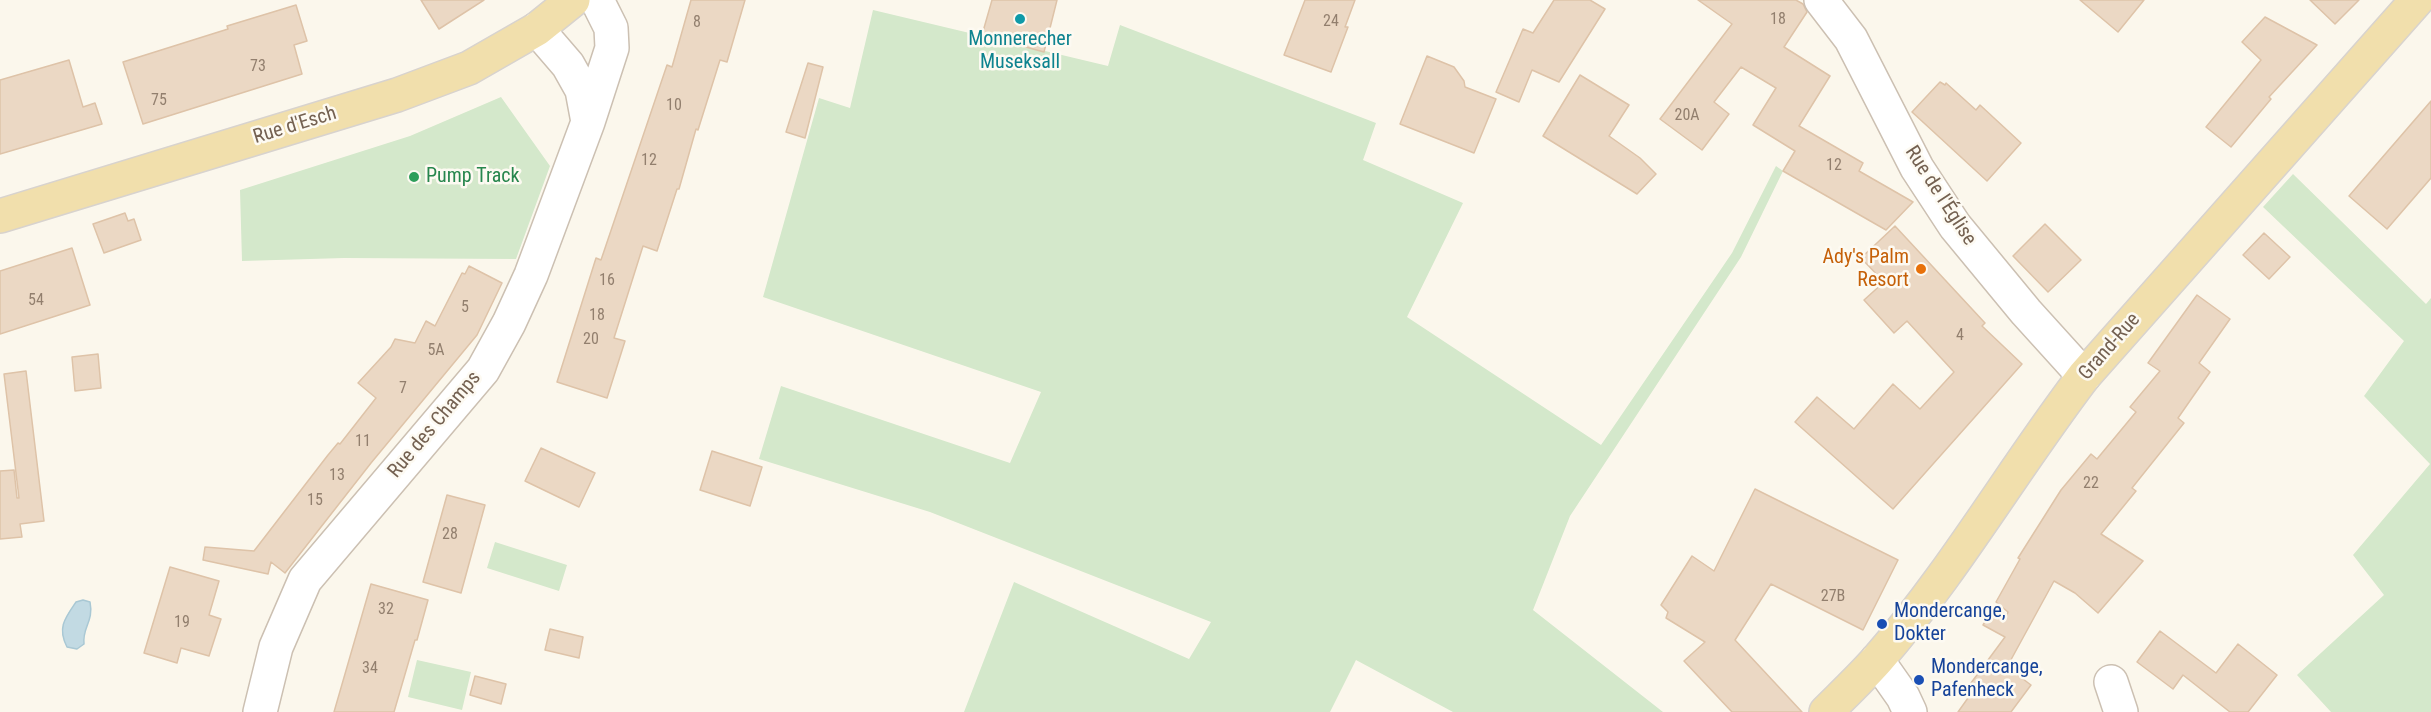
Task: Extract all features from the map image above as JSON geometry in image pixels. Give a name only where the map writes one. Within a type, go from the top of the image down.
[{"type":"main road","name":"Rue d'Esch","points":[[0,216],[397,95],[469,68],[537,29],[573,0]]},
{"type":"main road","name":"Grand-Rue","points":[[1826,712],[1877,660],[1927,597],[2084,376],[2417,0]]},
{"type":"street","name":"Rue des Champs","points":[[260,712],[276,647],[305,580],[483,370],[509,323],[531,275],[588,122],[612,48],[611,28],[597,0]]},
{"type":"street","name":"Rue de l'Église","points":[[1821,0],[1851,39],[1917,168],[1955,226],[2026,312],[2084,376]]},
{"type":"street","points":[[537,29],[568,65],[582,90],[588,122]]},
{"type":"street","points":[[1877,660],[1903,697],[1910,712]]},
{"type":"green space","points":[[873,10],[1108,66],[1120,25],[1376,123],[1363,160],[1463,203],[1407,317],[1601,445],[1732,253],[1776,166],[1783,171],[1741,257],[1570,516],[1533,610],[1663,712],[1453,712],[1356,660],[1330,712],[964,712],[1014,582],[1189,659],[1211,622],[930,512],[759,459],[781,386],[1010,463],[1041,392],[763,297],[819,98],[850,108]]},
{"type":"green space","name":"Pump Track","points":[[501,97],[550,166],[516,259],[344,258],[242,261],[240,190],[410,136]]},
{"type":"green space","points":[[2293,174],[2426,304],[2431,298],[2431,712],[2331,712],[2297,675],[2384,595],[2353,555],[2430,464],[2364,396],[2404,341],[2263,207]]},
{"type":"green space","points":[[495,542],[567,565],[559,591],[487,568]]},
{"type":"green space","points":[[417,660],[471,672],[462,710],[408,697]]},
{"type":"water","points":[[83,600],[90,602],[91,609],[84,644],[77,649],[67,647],[63,634],[64,623],[76,602]]},
{"type":"building","points":[[421,0],[484,0],[439,29]]},
{"type":"building","points":[[691,0],[745,0],[727,62],[720,60],[657,251],[643,246],[614,338],[625,341],[607,398],[557,382],[596,258],[601,260],[667,65],[672,67]]},
{"type":"building","name":"Monnerecher Museksall","points":[[992,0],[1057,0],[1044,52],[982,35]]},
{"type":"building","points":[[1305,0],[1355,0],[1345,27],[1348,27],[1331,72],[1284,55]]},
{"type":"building","points":[[1554,0],[1590,0],[1605,9],[1559,82],[1532,70],[1519,102],[1496,92],[1523,29],[1533,33]]},
{"type":"building","points":[[1698,0],[1796,0],[1803,4],[1807,12],[1784,47],[1830,76],[1799,126],[1863,163],[1859,171],[1913,202],[1886,230],[1783,171],[1795,151],[1753,125],[1776,88],[1741,67],[1714,102],[1729,114],[1702,150],[1660,119],[1732,24]]},
{"type":"building","points":[[2080,0],[2144,0],[2118,32]]},
{"type":"building","points":[[2310,0],[2359,0],[2335,24]]},
{"type":"building","points":[[296,5],[307,41],[294,45],[302,74],[143,124],[123,62]]},
{"type":"building","points":[[2265,17],[2317,45],[2269,97],[2271,99],[2231,147],[2206,127],[2261,60],[2242,42]]},
{"type":"building","points":[[1427,56],[1454,67],[1464,81],[1465,87],[1496,99],[1474,153],[1400,124]]},
{"type":"building","points":[[69,60],[83,107],[95,103],[102,124],[0,154],[0,80]]},
{"type":"building","points":[[808,63],[823,67],[805,138],[786,132]]},
{"type":"building","points":[[1580,75],[1629,105],[1609,136],[1640,158],[1656,174],[1637,194],[1543,136]]},
{"type":"building","points":[[1940,82],[1945,85],[1946,83],[1976,110],[1980,105],[2021,143],[1987,181],[1912,112]]},
{"type":"building","points":[[2431,101],[2431,178],[2387,229],[2349,196]]},
{"type":"building","points":[[125,213],[128,221],[134,219],[141,240],[104,253],[93,224]]},
{"type":"building","points":[[2045,224],[2081,260],[2048,292],[2013,256]]},
{"type":"building","points":[[1895,226],[1985,323],[1982,326],[2022,364],[1893,509],[1795,422],[1817,397],[1854,429],[1893,384],[1920,409],[1954,372],[1907,321],[1894,333],[1864,300],[1884,282],[1861,258]]},
{"type":"building","points":[[2264,233],[2290,257],[2269,279],[2243,255]]},
{"type":"building","points":[[72,248],[90,305],[0,334],[0,271]]},
{"type":"building","points":[[469,266],[502,283],[477,335],[371,463],[285,573],[271,562],[268,574],[203,560],[205,547],[254,551],[328,455],[338,443],[340,444],[376,398],[358,383],[391,347],[395,339],[415,343],[426,321],[435,326],[462,273],[465,274]]},
{"type":"building","points":[[2197,295],[2230,319],[2199,363],[2210,372],[2178,418],[2184,423],[2132,488],[2136,491],[2101,534],[2143,561],[2098,613],[2075,593],[2054,581],[2007,667],[2031,685],[2011,712],[1958,712],[1973,691],[1968,687],[2005,637],[1983,625],[1993,608],[2007,615],[2008,612],[1996,602],[2020,559],[2018,558],[2061,490],[2091,454],[2097,459],[2136,412],[2130,407],[2160,371],[2148,363]]},
{"type":"building","points":[[98,354],[101,388],[75,391],[72,357]]},
{"type":"building","points":[[26,371],[44,521],[20,524],[22,537],[0,539],[0,471],[14,470],[17,498],[19,498],[4,374]]},
{"type":"building","points":[[541,448],[595,473],[579,507],[525,481]]},
{"type":"building","points":[[712,451],[762,467],[750,506],[700,490]]},
{"type":"building","points":[[1755,489],[1898,560],[1863,630],[1771,584],[1735,640],[1802,712],[1732,712],[1684,661],[1705,642],[1666,618],[1668,612],[1661,605],[1692,556],[1714,571]]},
{"type":"building","points":[[447,495],[485,505],[461,593],[423,582]]},
{"type":"building","points":[[170,567],[219,581],[209,615],[221,619],[209,656],[181,648],[177,663],[144,653]]},
{"type":"building","points":[[371,584],[428,600],[417,640],[415,640],[394,712],[334,712]]},
{"type":"building","points":[[550,629],[583,637],[579,658],[545,650]]},
{"type":"building","points":[[2160,631],[2216,673],[2238,644],[2277,675],[2248,712],[2230,712],[2183,675],[2173,689],[2137,662]]},
{"type":"building","points":[[475,676],[506,684],[501,704],[470,695]]},
{"type":"place","name":"Monnerecher Museksall","points":[[1020,19]]},
{"type":"place","name":"Pump Track","points":[[414,177]]},
{"type":"place","name":"Ady's Palm Resort","points":[[1921,269]]},
{"type":"place","name":"Mondercange, Dokter","points":[[1882,624]]},
{"type":"place","name":"Mondercange, Pafenheck","points":[[1919,680]]}]
